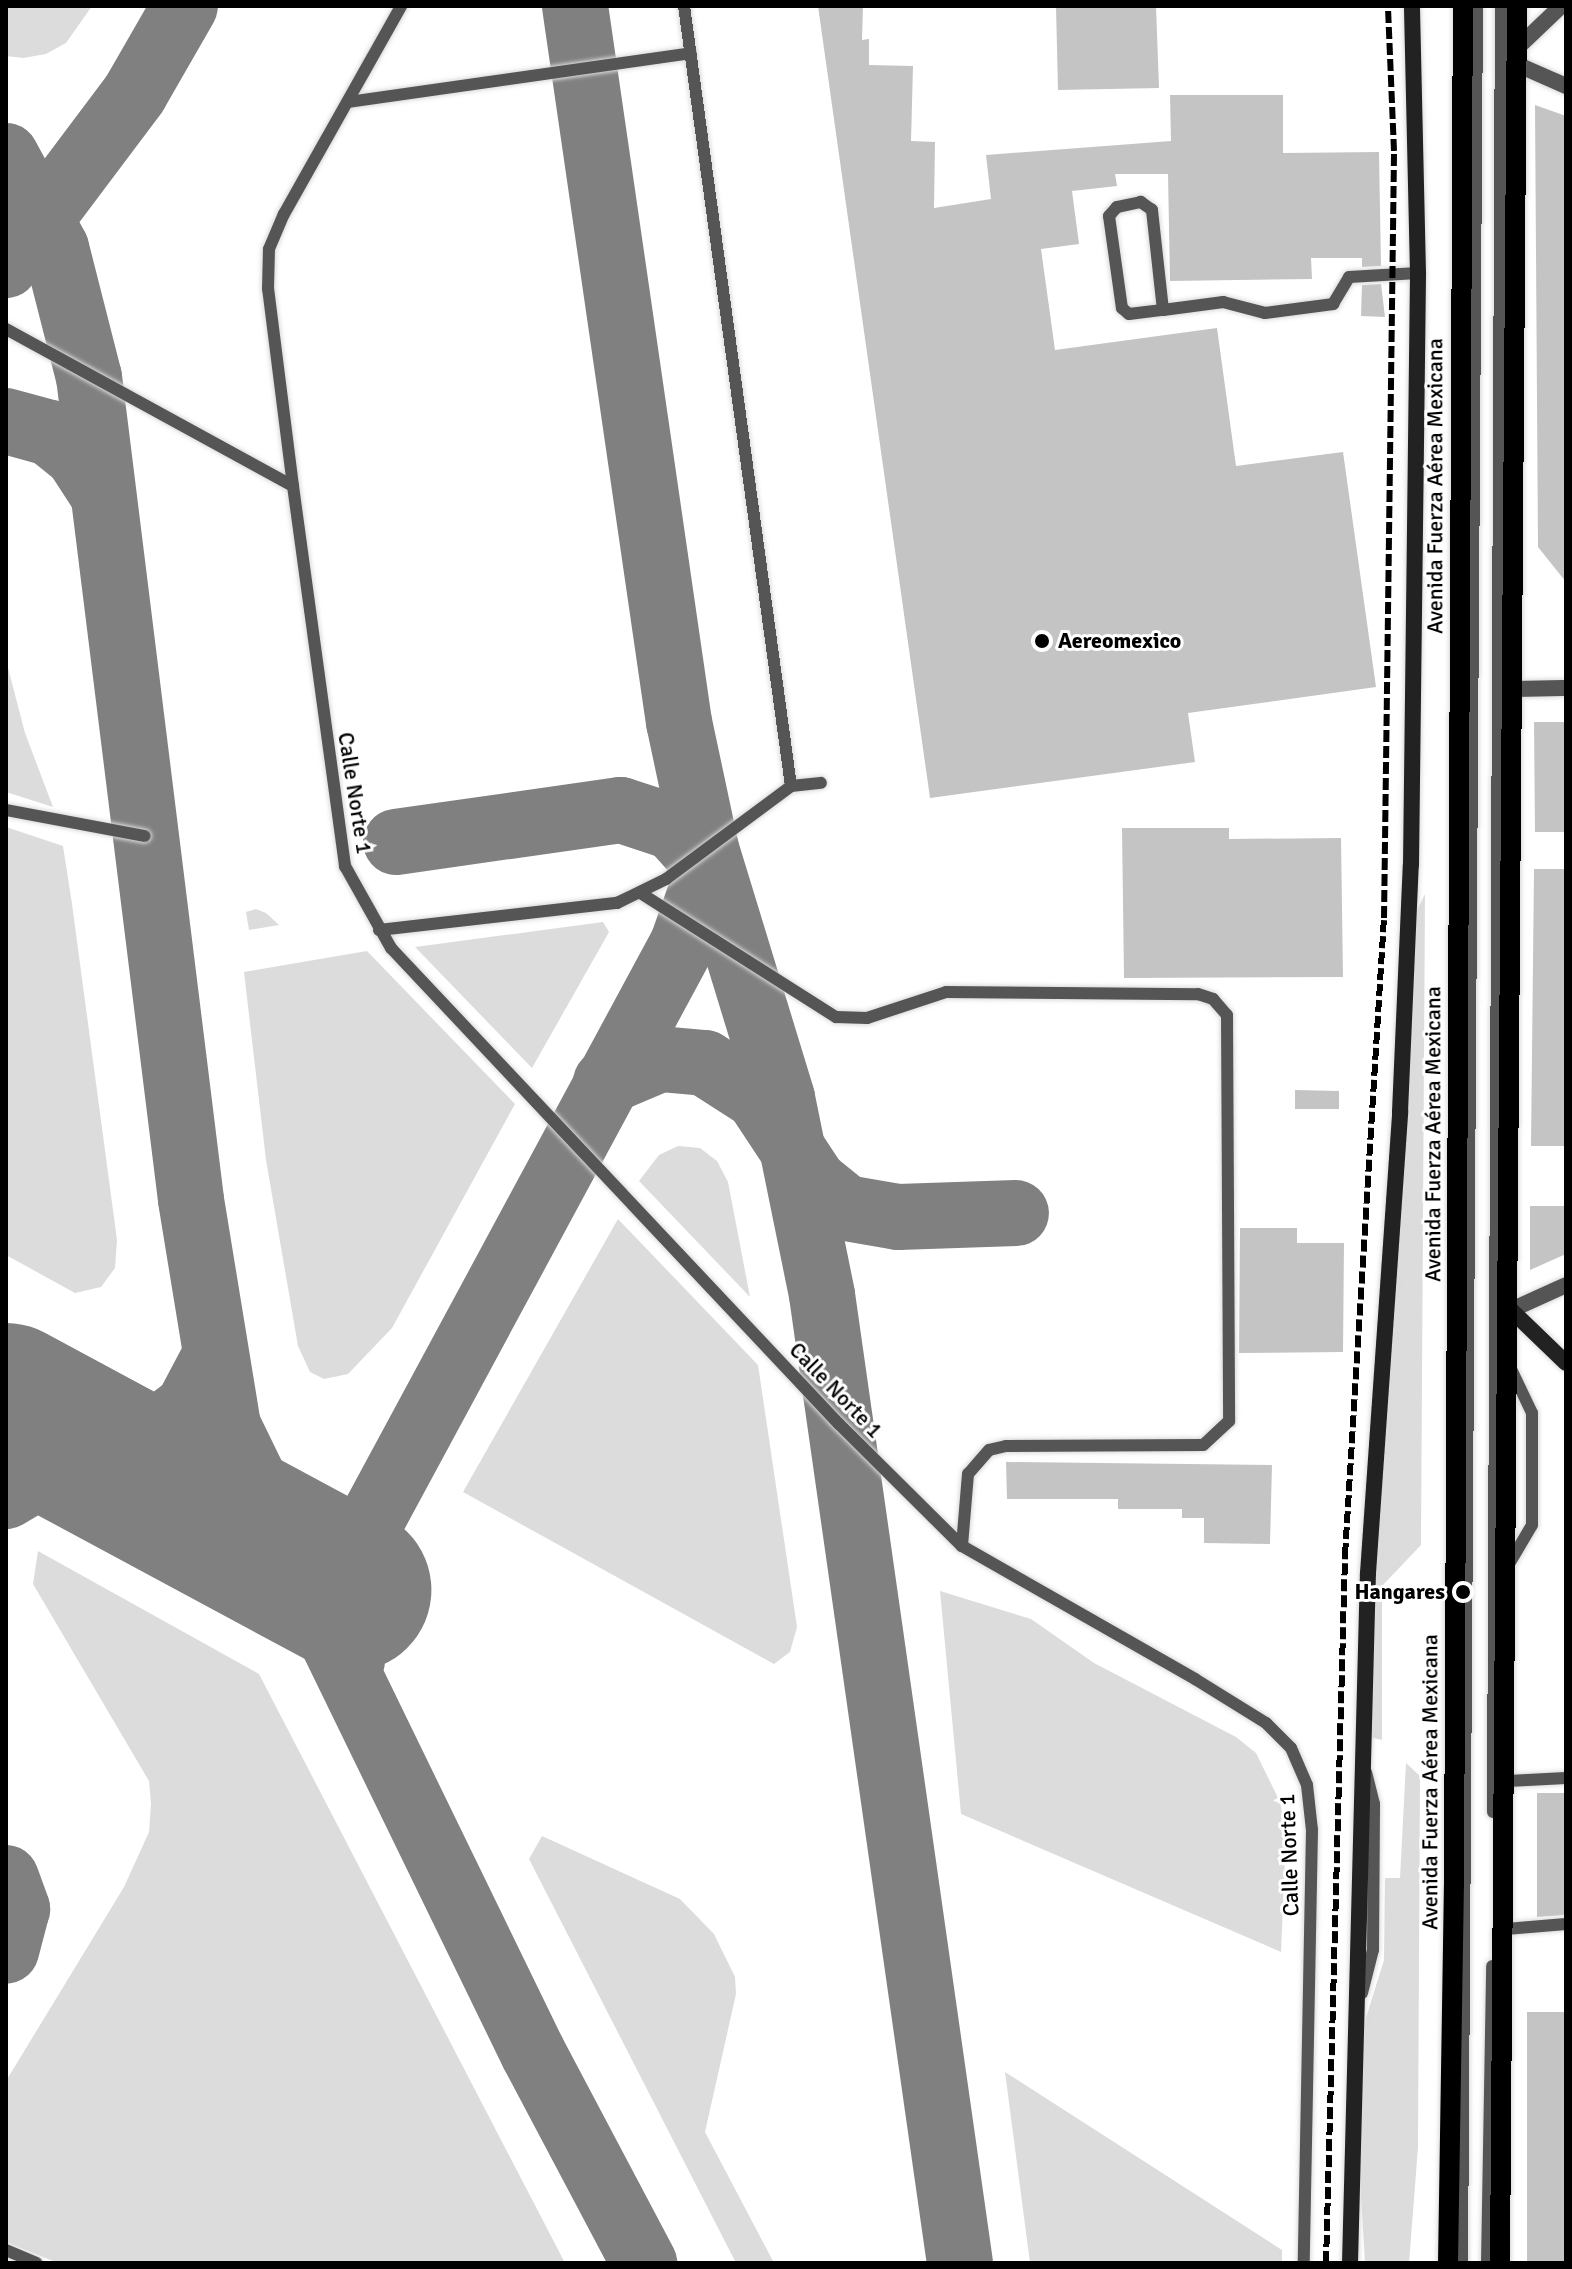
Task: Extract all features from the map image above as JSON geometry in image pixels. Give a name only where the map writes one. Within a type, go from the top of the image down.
[{"type":"main road","points":[[1456,6],[1463,29]]},
{"type":"main road","name":"Avenida Fuerza Aérea Mexicana","points":[[1448,2263],[1454,1885],[1463,6]]},
{"type":"main road","points":[[1500,2263],[1508,1781],[1517,6]]},
{"type":"street","points":[[1350,2263],[1361,1752],[1409,960],[1418,273],[1412,6]]},
{"type":"street","points":[[1561,6],[1516,56],[1566,86]]},
{"type":"street","points":[[1512,689],[1566,688]]},
{"type":"street","points":[[1566,1285],[1511,1310],[1566,1363]]},
{"type":"lane","name":"Calle Norte 1","points":[[401,6],[269,249],[268,289],[345,866],[379,930],[839,1424],[962,1546],[1266,1723],[1291,1748],[1301,1768],[1312,1830],[1304,2263]]},
{"type":"lane","points":[[684,6],[791,786]]},
{"type":"lane","points":[[1462,2263],[1477,6]]},
{"type":"lane","points":[[1487,2263],[1501,6]]},
{"type":"lane","points":[[348,102],[691,53]]},
{"type":"lane","points":[[1163,310],[1152,210],[1141,202],[1117,207],[1109,216],[1122,308],[1129,314],[1163,310],[1223,302],[1265,313],[1333,304],[1349,277],[1418,273]]},
{"type":"lane","points":[[6,329],[293,486]]},
{"type":"lane","points":[[379,930],[617,903],[642,894],[791,786],[821,783]]},
{"type":"lane","points":[[6,810],[145,836]]},
{"type":"lane","points":[[642,894],[844,1018],[867,1018],[946,992],[1198,994],[1213,999],[1227,1015],[1229,1421],[1203,1445],[1006,1446],[989,1450],[968,1474],[962,1546]]},
{"type":"lane","points":[[1508,1781],[1566,1778]]},
{"type":"lane","points":[[1506,1929],[1566,1924]]},
{"type":"lane","points":[[6,2250],[36,2263]]},
{"type":"shaded area","points":[[6,6],[92,6],[66,43],[46,54],[23,58],[6,56]]},
{"type":"shaded area","points":[[6,660],[25,733],[53,807],[6,792]]},
{"type":"shaded area","points":[[6,827],[63,846],[72,904],[117,1240],[115,1268],[101,1287],[75,1293],[6,1255]]},
{"type":"shaded area","points":[[1425,894],[1421,1545],[1382,1586],[1382,1740],[1365,1736],[1414,916]]},
{"type":"shaded area","points":[[256,909],[266,913],[279,925],[249,930],[246,912]]},
{"type":"shaded area","points":[[603,922],[609,932],[532,1068],[415,947]]},
{"type":"shaded area","points":[[367,951],[515,1104],[392,1328],[348,1374],[324,1379],[310,1372],[298,1346],[266,1160],[244,972]]},
{"type":"shaded area","points":[[678,1146],[700,1148],[717,1161],[728,1182],[750,1297],[639,1181],[659,1155]]},
{"type":"shaded area","points":[[618,1219],[758,1365],[797,1627],[790,1652],[774,1664],[463,1492]]},
{"type":"shaded area","points":[[38,1551],[259,1674],[565,2263],[58,2263],[6,2242],[6,2081],[124,1887],[149,1832],[151,1804],[149,1781],[33,1584]]},
{"type":"shaded area","points":[[940,1591],[1031,1619],[1094,1663],[1236,1737],[1256,1753],[1280,1802],[1286,1834],[1281,1952],[961,1814]]},
{"type":"shaded area","points":[[1406,1763],[1420,1776],[1418,2147],[1409,2263],[1365,2263],[1357,2128],[1360,2037],[1384,1960],[1385,1878],[1400,1878]]},
{"type":"shaded area","points":[[542,1836],[680,1899],[714,1934],[735,1977],[736,1994],[705,2132],[774,2263],[736,2263],[529,1859]]},
{"type":"shaded area","points":[[1005,2072],[1282,2250],[1282,2263],[1030,2263]]},
{"type":"building","points":[[818,6],[863,6],[862,40],[869,39],[869,65],[913,66],[911,141],[935,142],[934,208],[991,199],[986,155],[1171,141],[1170,95],[1283,95],[1283,153],[1379,152],[1381,266],[1362,267],[1362,258],[1311,258],[1312,279],[1170,281],[1168,174],[1115,174],[1117,186],[1072,191],[1079,244],[1041,249],[1055,350],[1217,328],[1236,466],[1343,452],[1376,687],[1188,713],[1195,762],[930,798]]},
{"type":"building","points":[[1056,6],[1156,6],[1159,88],[1058,90]]},
{"type":"building","points":[[1535,105],[1566,116],[1566,582],[1538,547]]},
{"type":"building","points":[[1381,284],[1385,317],[1361,316],[1362,285]]},
{"type":"building","points":[[1534,722],[1566,722],[1566,832],[1535,832]]},
{"type":"building","points":[[1122,828],[1229,828],[1229,839],[1341,838],[1343,977],[1124,978]]},
{"type":"building","points":[[1534,869],[1566,869],[1566,1146],[1531,1146]]},
{"type":"building","points":[[1295,1090],[1339,1091],[1339,1109],[1295,1109]]},
{"type":"building","points":[[1530,1206],[1566,1206],[1566,1254],[1530,1270]]},
{"type":"building","points":[[1240,1228],[1297,1228],[1297,1243],[1344,1243],[1343,1352],[1239,1353]]},
{"type":"building","points":[[1006,1462],[1272,1465],[1270,1544],[1204,1543],[1204,1518],[1182,1518],[1182,1509],[1118,1509],[1118,1499],[1007,1499]]},
{"type":"building","points":[[1537,1793],[1566,1793],[1566,1915],[1537,1917]]},
{"type":"building","points":[[1527,2012],[1566,2012],[1566,2263],[1527,2263]]},
{"type":"taxiway","points":[[6,265],[135,93],[185,6]]},
{"type":"taxiway","points":[[575,6],[679,722],[706,849],[782,1098],[822,1295],[960,2263]]},
{"type":"taxiway","points":[[6,156],[56,248],[89,377],[191,1200],[228,1426],[533,2053],[644,2263]]},
{"type":"taxiway","points":[[6,421],[50,433],[78,456],[102,493]]},
{"type":"taxiway","points":[[396,842],[621,810],[673,827],[698,855]]},
{"type":"taxiway","points":[[352,1661],[349,1590],[367,1529],[683,943],[701,892],[702,851]]},
{"type":"taxiway","points":[[606,1082],[660,1059],[705,1063],[758,1097],[814,1182],[846,1208],[898,1217],[1016,1213]]},
{"type":"taxiway","points":[[41,1424],[97,1439],[134,1440],[151,1435],[188,1407],[215,1356]]},
{"type":"taxiway","points":[[6,1496],[50,1470],[86,1463],[106,1466],[220,1526],[297,1594]]},
{"type":"taxiway","points":[[6,1878],[17,1909],[6,1951]]},
{"type":"runway","points":[[6,1405],[349,1590]]},
{"type":"railway","points":[[1326,2263],[1345,1555],[1384,918],[1394,151],[1388,6]]},
{"type":"place","name":"Aereomexico","points":[[1042,641]]},
{"type":"place","name":"Hangares","points":[[1463,1592]]}]
